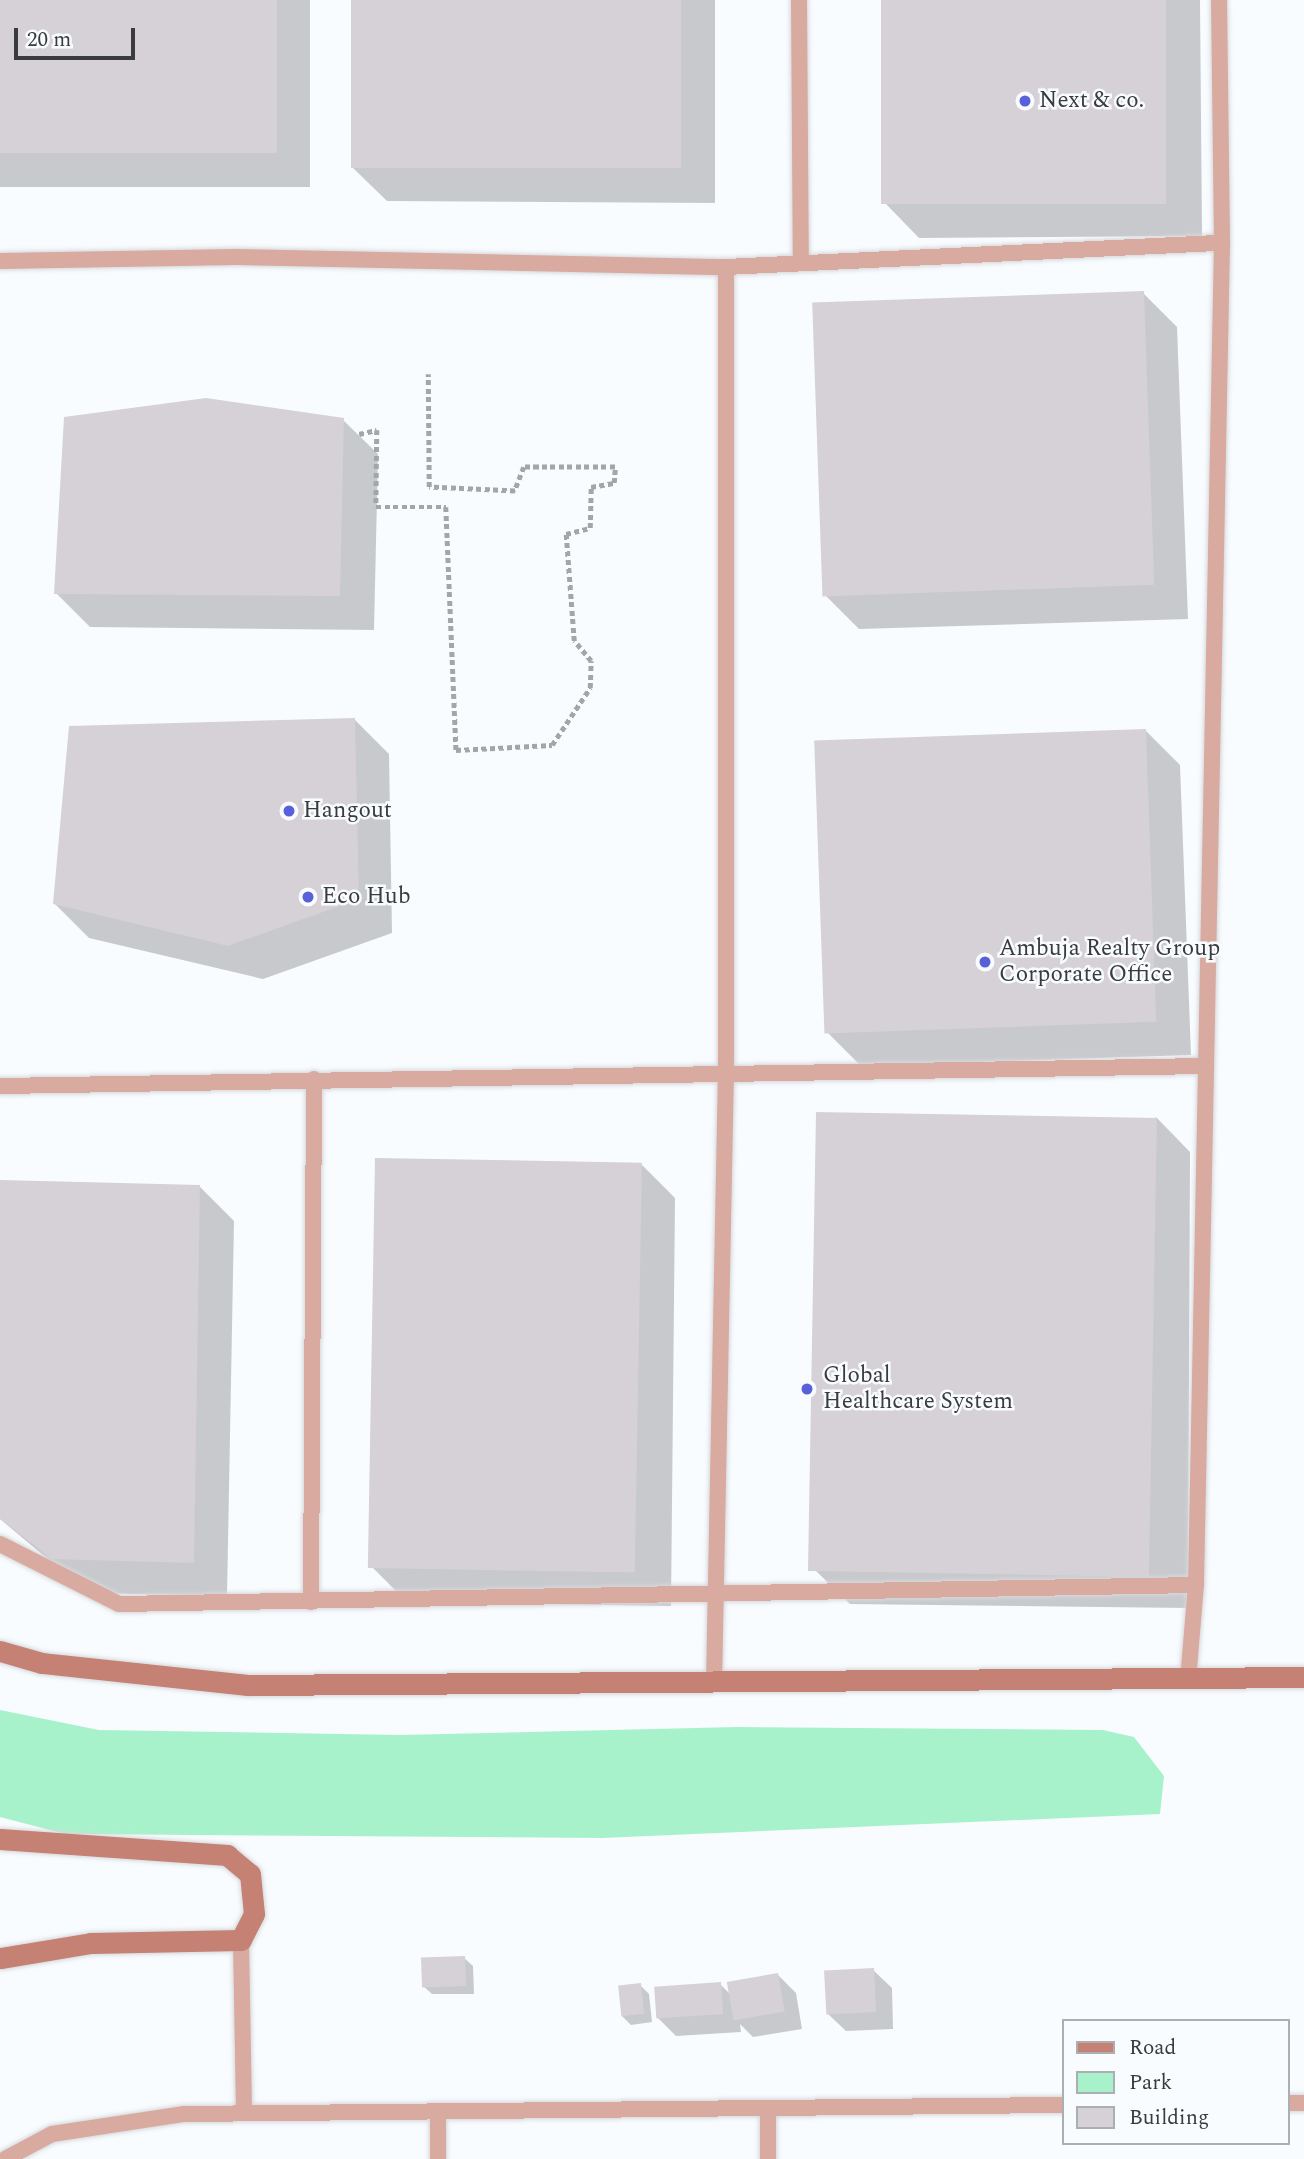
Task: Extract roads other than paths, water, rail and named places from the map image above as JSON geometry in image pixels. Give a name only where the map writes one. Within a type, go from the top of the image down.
[{"type":"street","points":[[0,1651],[42,1663],[247,1685],[714,1684],[1304,1677]]},
{"type":"street","points":[[0,1839],[227,1855],[250,1874],[254,1914],[241,1940],[91,1943],[0,1958]]},
{"type":"lane","points":[[799,0],[801,263]]},
{"type":"lane","points":[[1188,1680],[1196,1585],[1222,243],[1219,0]]},
{"type":"lane","points":[[0,261],[236,257],[726,267],[1222,243]]},
{"type":"lane","points":[[714,1684],[720,1595],[726,1070],[726,267]]},
{"type":"lane","points":[[0,1086],[726,1070],[1206,1066]]},
{"type":"lane","points":[[311,1602],[314,1079]]},
{"type":"lane","points":[[0,1545],[119,1604],[1196,1585]]},
{"type":"lane","points":[[241,1940],[244,2113]]},
{"type":"lane","points":[[5,2159],[52,2134],[185,2114],[1062,2105]]},
{"type":"lane","points":[[768,2108],[768,2159]]},
{"type":"lane","points":[[438,2159],[439,2111]]},
{"type":"place","name":"Next & co.","points":[[1025,101]]},
{"type":"place","name":"Hangout","points":[[289,811]]},
{"type":"place","name":"Eco Hub","points":[[308,897]]},
{"type":"place","name":"Ambuja Realty Group Corporate Office","points":[[985,962]]},
{"type":"place","name":"Global Healthcare System","points":[[807,1389]]}]
